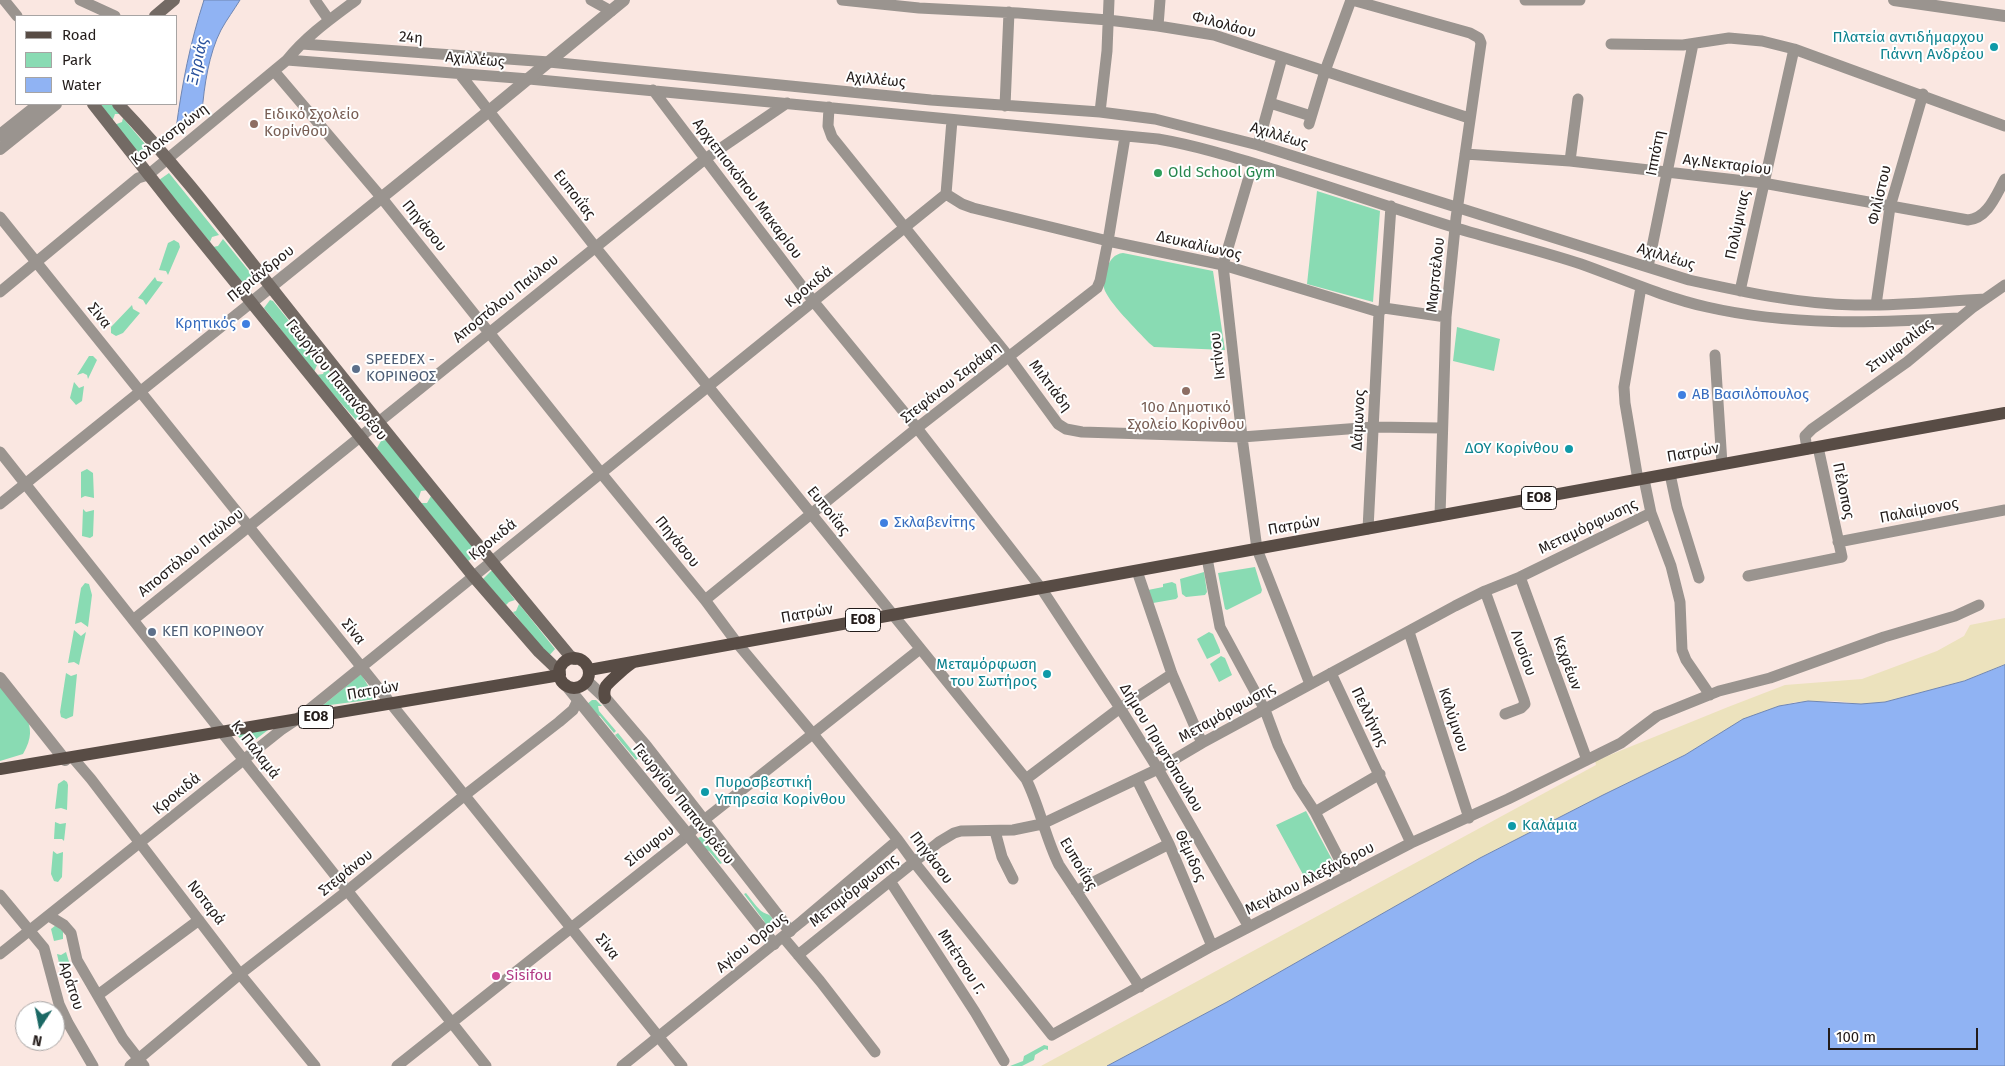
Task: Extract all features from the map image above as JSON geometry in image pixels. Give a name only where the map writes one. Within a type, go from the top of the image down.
[{"type":"main road","points":[[156,15],[174,0]]},
{"type":"main road","name":"Γεωργίου Παπανδρέου","points":[[94,105],[148,175],[473,576],[562,677]]},
{"type":"main road","name":"Γεωργίου Παπανδρέου","points":[[119,105],[168,158],[491,561],[570,656],[575,659]]},
{"type":"main road","name":"Πατρών","points":[[589,679],[635,662],[2005,413]]},
{"type":"main road","points":[[562,677],[563,664],[575,659],[584,662],[589,679]]},
{"type":"main road","points":[[605,698],[606,686],[628,665],[635,662]]},
{"type":"main road","name":"Πατρών","points":[[69,759],[222,732],[562,677]]},
{"type":"main road","name":"ΕΟ8","points":[[562,677],[575,688],[584,685],[589,679]]},
{"type":"main road","name":"ΕΟ8","points":[[0,769],[69,759]]},
{"type":"street","points":[[4,0],[16,15]]},
{"type":"street","points":[[80,0],[113,15]]},
{"type":"street","points":[[315,0],[329,20]]},
{"type":"street","name":"Κολοκοτρώνη","points":[[0,292],[138,178],[148,175],[288,60],[302,44],[329,20],[356,0]]},
{"type":"street","points":[[592,0],[611,11]]},
{"type":"street","name":"Περιάνδρου","points":[[0,504],[489,112],[624,0]]},
{"type":"street","name":"Φιλολάου","points":[[842,0],[937,4],[1108,20],[1214,35],[1469,118]]},
{"type":"street","points":[[1100,112],[1107,51],[1109,0]]},
{"type":"street","points":[[1158,26],[1160,0]]},
{"type":"street","points":[[1270,102],[1310,120],[1352,0]]},
{"type":"street","name":"Μαρτσέλου","points":[[1352,0],[1470,33],[1479,38],[1481,48],[1469,118],[1446,317],[1440,516]]},
{"type":"street","points":[[1525,0],[1580,0]]},
{"type":"street","points":[[1894,0],[1922,2],[2005,16]]},
{"type":"street","points":[[1005,106],[1009,12]]},
{"type":"street","points":[[1611,44],[1693,44],[1729,38],[1762,41],[1794,48],[1923,94],[2005,126]]},
{"type":"street","name":"24η","points":[[302,44],[545,66]]},
{"type":"street","name":"Ιππότη","points":[[1648,267],[1693,44]]},
{"type":"street","name":"Πολύμνιας","points":[[1740,291],[1794,48]]},
{"type":"street","points":[[1258,145],[1282,58]]},
{"type":"street","name":"Αχιλλέως","points":[[288,60],[653,90],[1173,142],[1253,163],[1455,228],[1564,259],[1641,288],[1707,307],[1793,320],[1880,323],[1959,318]]},
{"type":"street","name":"Αχιλλέως","points":[[545,66],[1005,106],[1100,112],[1155,119],[1258,145],[1689,280],[1740,291],[1790,300],[1876,305],[1985,298]]},
{"type":"street","name":"Πηγάσου","points":[[274,71],[382,197],[1052,1035]]},
{"type":"street","name":"Ευποιΐας","points":[[459,73],[596,248],[1026,779],[1036,800],[1049,846],[1058,865],[1140,986]]},
{"type":"street","name":"Αρχιεπισκόπου Μακαρίου","points":[[653,90],[814,302],[917,428],[1041,588]]},
{"type":"street","name":"Φιλίστου","points":[[1876,305],[1890,207],[1923,94]]},
{"type":"street","points":[[1570,161],[1578,99]]},
{"type":"street","name":"Αποστόλου Παύλου","points":[[133,620],[362,438],[705,159],[787,103]]},
{"type":"street","points":[[0,135],[38,105]]},
{"type":"street","points":[[0,149],[55,105]]},
{"type":"street","name":"Μιλτιάδη","points":[[829,107],[828,126],[832,138],[1009,357],[1058,424],[1075,432],[1242,437],[1374,427],[1442,428]]},
{"type":"street","points":[[946,194],[952,120]]},
{"type":"street","name":"Στεφάνου Σαράφη","points":[[705,600],[917,428],[1097,288],[1108,241],[1126,137]]},
{"type":"street","name":"Αγ.Νεκταρίου","points":[[1465,154],[1570,161],[1763,183],[1968,220],[1977,219],[1983,215],[2005,180]]},
{"type":"street","name":"Ικτίνου","points":[[1253,163],[1223,265],[1242,437],[1257,549],[1310,684]]},
{"type":"street","name":"Κροκιδά","points":[[0,954],[296,720],[946,194]]},
{"type":"street","name":"Δευκαλίωνος","points":[[946,194],[973,208],[1108,241],[1223,265],[1381,310],[1446,317]]},
{"type":"street","name":"Δάμωνος","points":[[1368,529],[1381,310],[1391,206]]},
{"type":"street","name":"Σίνα","points":[[0,217],[660,1036],[682,1066]]},
{"type":"street","points":[[1641,288],[1624,387],[1625,403],[1641,479]]},
{"type":"street","name":"Στυμφαλίας","points":[[1816,447],[1805,436],[1812,429],[1907,362],[1985,298],[2002,289]]},
{"type":"street","points":[[1715,355],[1722,464]]},
{"type":"street","name":"Πέλοπος","points":[[1816,447],[1838,542]]},
{"type":"street","name":"Κ. Παλαμά","points":[[0,452],[486,1066]]},
{"type":"street","points":[[1670,474],[1677,507],[1699,578]]},
{"type":"street","name":"Μεταμόρφωσης","points":[[798,955],[939,842],[954,833],[970,830],[1013,830],[1042,824],[1158,769],[1310,684],[1485,591],[1520,577],[1651,513],[1641,479]]},
{"type":"street","name":"Παλαίμονος","points":[[1838,542],[2005,510]]},
{"type":"street","points":[[1651,513],[1671,566],[1680,602],[1682,650],[1686,660],[1710,695]]},
{"type":"street","points":[[1748,576],[1842,557],[1838,542]]},
{"type":"street","points":[[1207,558],[1220,627],[1265,710],[1290,769],[1348,876]]},
{"type":"street","points":[[1137,571],[1172,674],[1202,743]]},
{"type":"street","name":"Κεχρέων","points":[[1520,577],[1587,760]]},
{"type":"street","name":"Δήμου Πριφτόπουλου","points":[[1041,588],[1158,769],[1249,927]]},
{"type":"street","name":"Λυσίου","points":[[1485,591],[1525,704],[1505,714]]},
{"type":"street","name":"Μεγάλου Αλεξάνδρου","points":[[1052,1035],[1212,946],[1411,843],[1469,818],[1630,738],[1657,716],[1710,695],[1770,678],[1884,636],[1955,616],[1979,605]]},
{"type":"street","name":"Καλύμνου","points":[[1409,632],[1469,818]]},
{"type":"street","name":"Σίσυφου","points":[[397,1066],[920,649]]},
{"type":"street","name":"Πελλήνης","points":[[1331,673],[1411,843]]},
{"type":"street","points":[[1026,779],[1120,708],[1172,674]]},
{"type":"street","name":"Γεωργίου Παπανδρέου","points":[[562,677],[578,700],[688,835],[798,955],[875,1052]]},
{"type":"street","name":"Νοταρά","points":[[0,678],[140,844],[240,974],[315,1066]]},
{"type":"street","points":[[578,700],[589,679]]},
{"type":"street","name":"Γεωργίου Παπανδρέου","points":[[589,679],[646,746],[704,820],[782,937]]},
{"type":"street","name":"Στεφάνου","points":[[137,1064],[240,974],[348,891],[465,795],[569,714],[578,700]]},
{"type":"street","points":[[1315,812],[1380,774]]},
{"type":"street","name":"Θέμιδος","points":[[1137,780],[1169,844],[1212,946]]},
{"type":"street","points":[[995,831],[1002,857],[1014,879]]},
{"type":"street","name":"Αγίου Όρους","points":[[622,1066],[782,937],[898,840]]},
{"type":"street","points":[[1076,891],[1169,844]]},
{"type":"street","name":"Μπέτσου Γ.","points":[[890,881],[975,1012],[1004,1061]]},
{"type":"street","name":"Αράτου","points":[[0,895],[44,948],[59,1004],[72,1031],[93,1066]]},
{"type":"street","name":"Αράτου","points":[[49,916],[64,925],[71,933],[77,960],[137,1064]]},
{"type":"street","points":[[98,995],[199,920]]},
{"type":"green space","points":[[102,105],[113,105],[121,114],[115,114],[112,122]]},
{"type":"green space","points":[[123,118],[150,150],[150,153],[143,159],[114,125],[122,122]]},
{"type":"green space","points":[[169,173],[219,235],[212,237],[210,242],[159,180]]},
{"type":"green space","points":[[1317,191],[1380,211],[1373,302],[1307,284]]},
{"type":"green space","points":[[223,239],[257,281],[258,283],[249,290],[213,247],[218,246]]},
{"type":"green space","points":[[174,240],[179,243],[180,247],[168,275],[166,271],[159,270],[168,243]]},
{"type":"green space","points":[[1123,253],[1213,271],[1225,350],[1154,347],[1149,343],[1117,308],[1106,294],[1104,288],[1105,275],[1110,262],[1115,256]]},
{"type":"green space","points":[[155,277],[157,281],[163,282],[146,305],[143,300],[138,298]]},
{"type":"green space","points":[[270,300],[273,301],[324,364],[317,365],[314,372],[264,308]]},
{"type":"green space","points":[[132,305],[133,309],[140,313],[123,333],[116,336],[111,333],[111,327]]},
{"type":"green space","points":[[1457,327],[1500,339],[1494,371],[1453,361]]},
{"type":"green space","points":[[89,356],[93,356],[97,360],[88,379],[87,375],[83,373],[77,375]]},
{"type":"green space","points":[[326,367],[363,411],[362,416],[356,420],[316,375],[323,374]]},
{"type":"green space","points":[[74,382],[79,388],[84,386],[82,401],[76,405],[70,398]]},
{"type":"green space","points":[[386,440],[428,490],[421,491],[418,500],[377,448],[381,441]]},
{"type":"green space","points":[[87,469],[93,473],[94,498],[85,496],[81,498],[81,472]]},
{"type":"green space","points":[[431,496],[477,552],[468,561],[421,503],[427,503]]},
{"type":"green space","points":[[83,509],[86,512],[94,510],[93,536],[90,538],[82,536]]},
{"type":"green space","points":[[1255,567],[1262,590],[1261,593],[1227,610],[1225,609],[1218,573]]},
{"type":"green space","points":[[493,571],[515,600],[506,605],[483,579]]},
{"type":"green space","points":[[1204,572],[1207,592],[1205,595],[1186,597],[1182,594],[1180,579]]},
{"type":"green space","points":[[1172,582],[1176,584],[1178,597],[1153,603],[1148,590],[1163,587],[1163,584]]},
{"type":"green space","points":[[85,583],[89,584],[92,595],[88,627],[81,622],[75,624],[81,588]]},
{"type":"green space","points":[[519,604],[555,649],[548,657],[513,612],[516,611]]},
{"type":"green space","points":[[74,630],[81,636],[86,632],[79,665],[74,662],[68,663]]},
{"type":"green space","points":[[1209,632],[1213,634],[1220,653],[1207,659],[1197,639]]},
{"type":"green space","points":[[1221,656],[1225,658],[1232,675],[1219,682],[1210,664]]},
{"type":"green space","points":[[66,673],[71,676],[77,674],[73,716],[66,719],[61,717],[60,712]]},
{"type":"green space","points":[[361,674],[376,699],[322,706]]},
{"type":"green space","points":[[0,686],[21,709],[29,725],[30,733],[23,754],[0,761]]},
{"type":"green space","points":[[592,700],[596,700],[602,706],[598,706],[599,711],[616,731],[614,733],[600,716],[593,715],[587,704]]},
{"type":"green space","points":[[272,727],[247,746],[237,735]]},
{"type":"green space","points":[[618,733],[638,758],[636,760],[615,735]]},
{"type":"green space","points":[[64,780],[68,785],[67,810],[55,809],[58,784]]},
{"type":"green space","points":[[1306,811],[1335,865],[1306,880],[1276,825]]},
{"type":"green space","points":[[55,822],[60,824],[66,823],[64,841],[62,839],[54,839]]},
{"type":"green space","points":[[707,837],[710,842],[706,843],[722,863],[720,864],[709,851],[702,850],[698,838]]},
{"type":"green space","points":[[53,851],[57,854],[63,852],[62,877],[58,882],[54,881],[51,874]]},
{"type":"green space","points":[[746,893],[762,912],[772,918],[773,924],[767,928],[744,894]]},
{"type":"green space","points":[[56,925],[63,927],[63,939],[54,941],[51,929]]},
{"type":"green space","points":[[66,952],[70,965],[64,968],[59,963],[57,954],[61,955]]},
{"type":"green space","points":[[1044,1045],[1048,1046],[1048,1050],[1045,1049],[1035,1055],[1034,1060],[1022,1066],[1010,1066],[1023,1061],[1024,1056]]},
{"type":"sand","name":"Καλάμια","points":[[2005,618],[2005,665],[1964,681],[1885,702],[1861,704],[1836,701],[1796,702],[1744,719],[1685,755],[1480,858],[1227,1002],[1107,1066],[1041,1066],[1596,765],[1595,761],[1785,685],[1862,679],[1937,651],[1964,636],[1970,625]]},
{"type":"water","name":"Ξηριάς","points":[[204,0],[240,0],[221,30],[213,49],[202,113],[188,125],[176,129],[187,64]]},
{"type":"water","points":[[2005,665],[2005,1066],[1107,1066],[1227,1002],[1480,858],[1685,755],[1743,719],[1779,706],[1808,701],[1861,704],[1885,702],[1964,681]]},
{"type":"place","name":"Πλατεία αντιδήμαρχου Γιάννη Ανδρέου","points":[[1994,47]]},
{"type":"place","name":"Ειδικό Σχολείο Κορίνθου","points":[[254,124]]},
{"type":"place","name":"Old School Gym","points":[[1158,173]]},
{"type":"place","name":"Κρητικός","points":[[246,324]]},
{"type":"place","name":"SPEEDEX - ΚΟΡΙΝΘΟΣ","points":[[356,369]]},
{"type":"place","name":"10ο Δημοτικό Σχολείο Κορίνθου","points":[[1186,391]]},
{"type":"place","name":"ΑΒ Βασιλόπουλος","points":[[1682,395]]},
{"type":"place","name":"ΔΟΥ Κορίνθου","points":[[1569,449]]},
{"type":"place","name":"Σκλαβενίτης","points":[[884,523]]},
{"type":"place","name":"ΚΕΠ ΚΟΡΙΝΘΟΥ","points":[[152,632]]},
{"type":"place","name":"Μεταμόρφωση του Σωτήρος","points":[[1047,674]]},
{"type":"place","name":"Πυροσβεστική Υπηρεσία Κορίνθου","points":[[705,792]]},
{"type":"place","name":"Καλάμια","points":[[1512,826]]},
{"type":"place","name":"Sisifou","points":[[496,976]]}]
